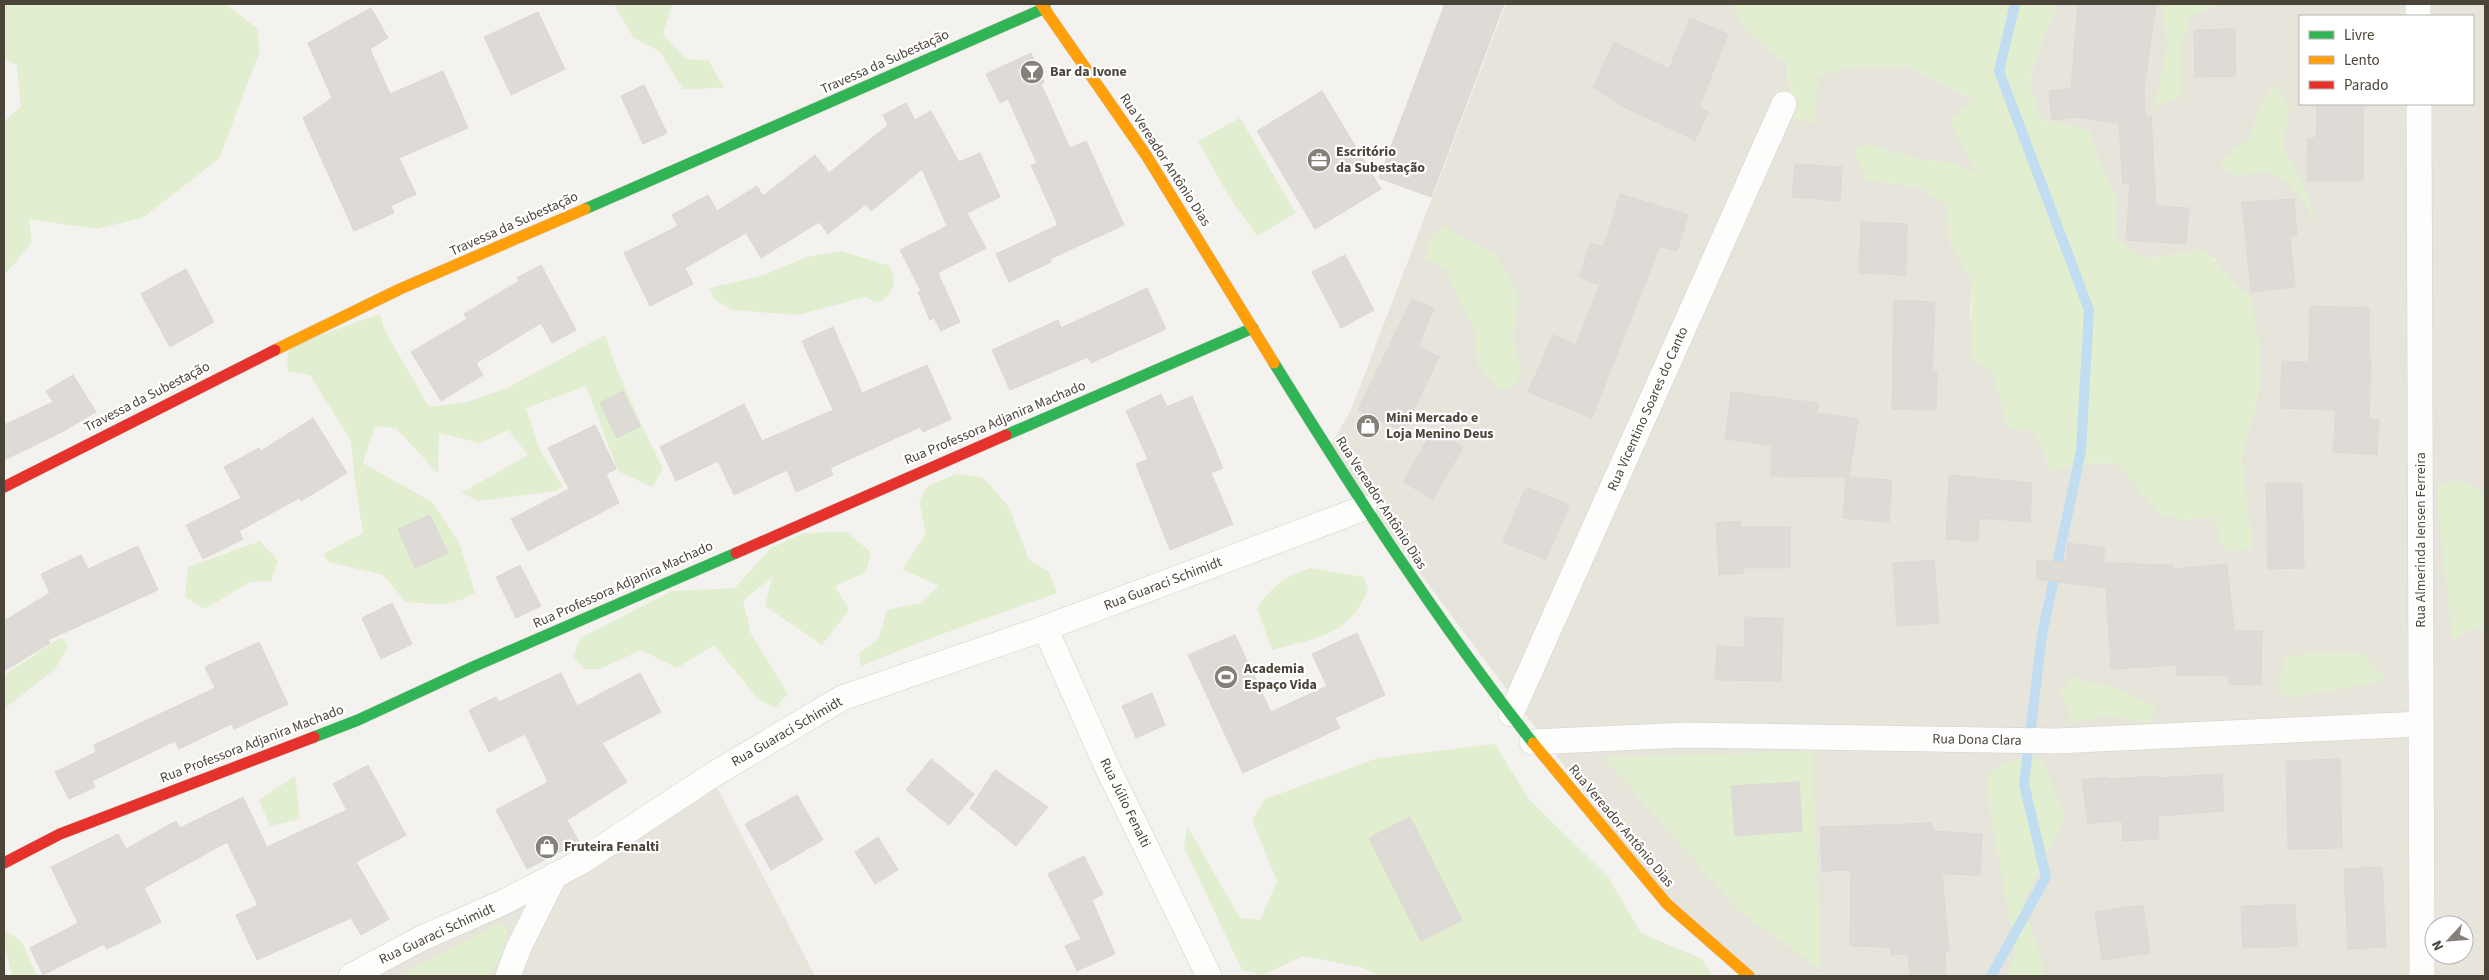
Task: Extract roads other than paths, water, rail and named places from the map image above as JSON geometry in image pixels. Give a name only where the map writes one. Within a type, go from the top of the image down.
[{"type":"street","name":"Rua Vereador Antônio Dias","points":[[1043,6],[1146,155],[1364,508],[1458,645],[1532,742],[1666,904],[1749,976]]},
{"type":"street","name":"Travessa da Subestação","points":[[4,486],[188,392],[400,289],[1043,6]]},
{"type":"street","name":"Rua Vicentino Soares do Canto","points":[[1511,714],[1784,104]]},
{"type":"street","name":"Rua Almerinda Iensen Ferreira","points":[[2419,105],[2422,976]]},
{"type":"street","name":"Rua Professora Adjanira Machado","points":[[4,863],[60,834],[358,720],[475,666],[1253,328]]},
{"type":"street","name":"Rua Guaraci Schimidt","points":[[351,976],[422,938],[504,902],[580,863],[711,776],[842,698],[1045,628],[1364,508]]},
{"type":"street","name":"Rua Júlio Fenalti","points":[[1045,628],[1107,767],[1209,976]]},
{"type":"street","name":"Rua Dona Clara","points":[[1532,742],[1685,735],[2056,741],[2421,724]]},
{"type":"street","points":[[508,976],[519,947],[555,875]]},
{"type":"waterway","points":[[1991,976],[2046,877],[2024,784],[2042,635],[2081,451],[2089,310],[1999,71],[2015,4]]},
{"type":"place","name":"Bar da Ivone","points":[[1032,72]]},
{"type":"place","name":"Escritório da Subestação","points":[[1319,160]]},
{"type":"place","name":"Mini Mercado e Loja Menino Deus","points":[[1368,426]]},
{"type":"place","name":"Academia Espaço Vida","points":[[1226,677]]},
{"type":"place","name":"Fruteira Fenalti","points":[[547,847]]}]
